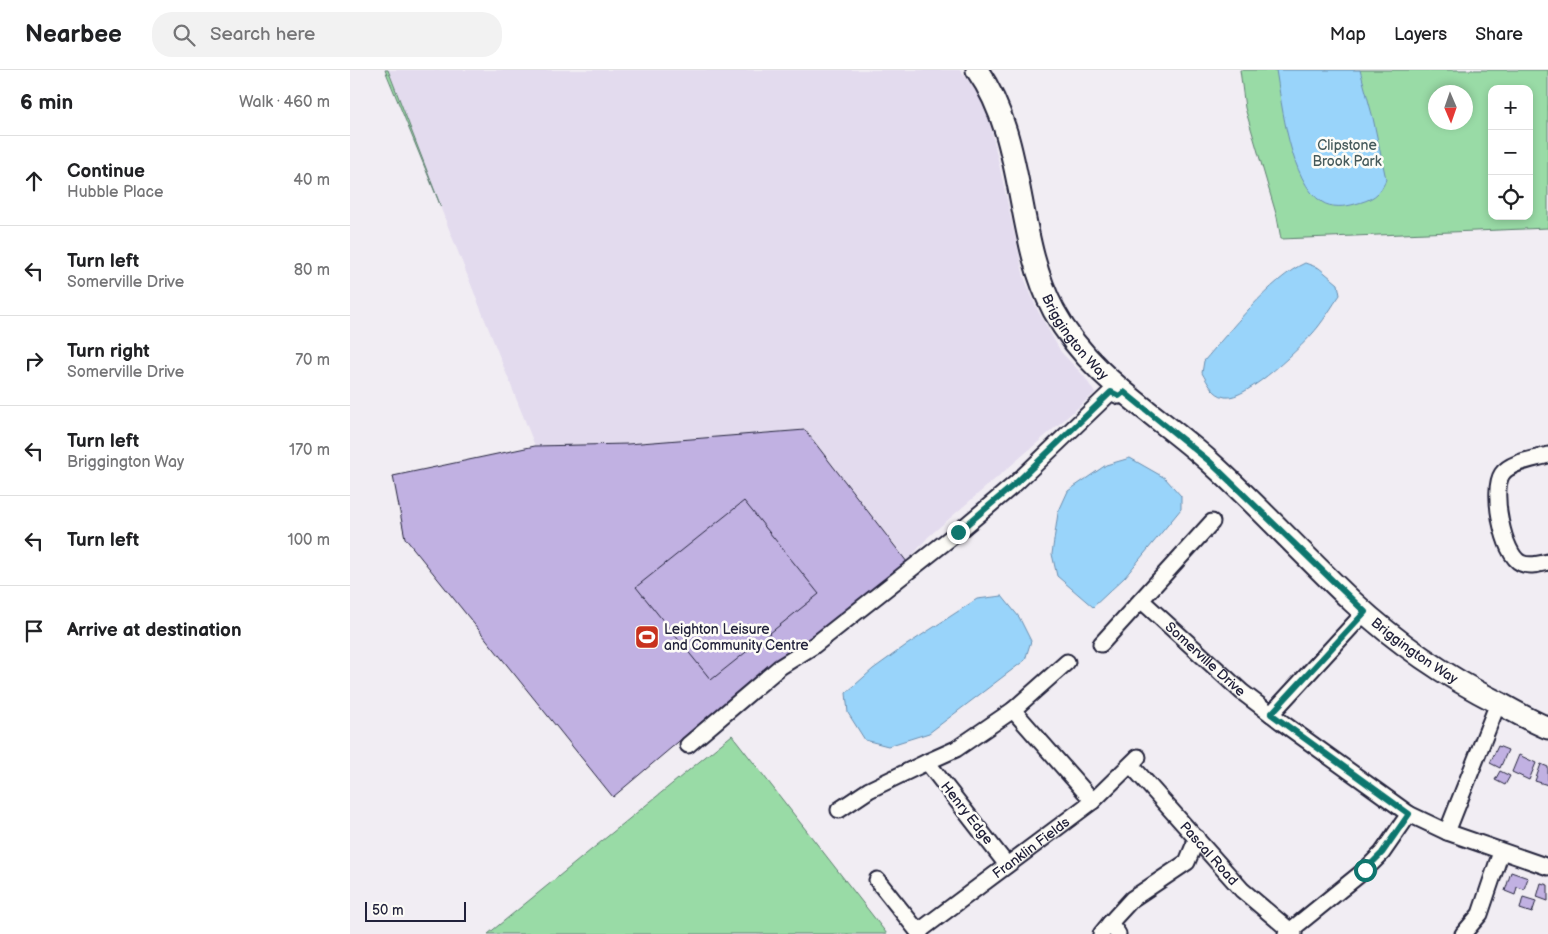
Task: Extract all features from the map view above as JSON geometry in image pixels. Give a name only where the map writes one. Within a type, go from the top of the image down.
[{"type":"street","name":"Briggington Way","points":[[977,70],[987,84],[1007,134],[1027,233],[1040,277],[1054,310],[1073,342],[1099,371],[1209,461],[1365,612],[1455,680],[1548,728]]},
{"type":"street","points":[[688,745],[780,667],[812,647],[965,526],[1016,483],[1111,392],[1119,396],[1124,392]]},
{"type":"street","points":[[1548,455],[1518,464],[1503,472],[1498,483],[1497,496],[1508,549],[1514,559],[1523,564],[1548,562]]},
{"type":"street","points":[[1101,644],[1212,522]]},
{"type":"street","name":"Somerville Drive","points":[[1142,601],[1242,692],[1409,814],[1447,832],[1548,867]]},
{"type":"street","points":[[1271,714],[1365,612]]},
{"type":"street","points":[[840,810],[869,790],[956,749],[1013,710],[1067,662]]},
{"type":"street","points":[[1447,832],[1498,703]]},
{"type":"street","points":[[1013,710],[1093,801]]},
{"type":"street","name":"Franklin Fields","points":[[877,880],[919,933],[1007,864],[1093,801],[1134,761]]},
{"type":"street","name":"Pascal Road","points":[[1134,761],[1242,890],[1290,933]]},
{"type":"street","name":"Henry Edge","points":[[927,762],[1007,864]]},
{"type":"street","points":[[1290,933],[1365,870],[1382,853],[1409,814]]},
{"type":"street","points":[[1110,930],[1132,899],[1187,862],[1197,838]]},
{"type":"street","points":[[1463,934],[1480,914],[1501,852]]},
{"type":"shaded area","points":[[386,70],[961,70],[979,96],[990,123],[1024,277],[1037,309],[1061,352],[1084,376],[1095,393],[928,537],[907,562],[805,430],[628,444],[535,446]]},
{"type":"green space","points":[[385,70],[388,70],[441,207]]},
{"type":"green space","name":"Clipstone Brook Park","points":[[1240,70],[1548,70],[1548,228],[1281,239],[1277,217],[1245,108]]},
{"type":"green space","points":[[732,735],[887,934],[488,934]]},
{"type":"water","points":[[1276,70],[1360,70],[1373,118],[1386,179],[1384,185],[1375,196],[1347,206],[1338,206],[1322,202],[1311,192],[1302,178],[1289,142]]},
{"type":"water","points":[[1305,263],[1319,268],[1338,284],[1340,295],[1318,327],[1301,346],[1274,370],[1247,390],[1234,396],[1225,397],[1217,394],[1202,373],[1204,361],[1265,293],[1292,270]]},
{"type":"water","points":[[1130,458],[1165,478],[1181,496],[1181,509],[1125,577],[1093,607],[1057,576],[1052,554],[1058,513],[1068,491],[1106,465]]},
{"type":"water","points":[[1002,596],[1019,617],[1031,641],[1025,660],[929,733],[888,746],[865,740],[848,713],[846,693],[873,669],[905,646],[977,599]]},
{"type":"building","name":"Leighton Leisure and Community Centre","points":[[805,430],[907,562],[864,598],[755,677],[613,797],[405,538],[393,476],[535,446],[628,444]]},
{"type":"building","points":[[744,501],[819,594],[711,680],[636,587]]},
{"type":"building","points":[[1498,746],[1508,750],[1500,768],[1490,763]]},
{"type":"building","points":[[1519,755],[1536,763],[1529,780],[1512,772]]},
{"type":"building","points":[[1541,764],[1548,767],[1548,785],[1535,781]]},
{"type":"building","points":[[1500,771],[1510,776],[1505,785],[1495,780]]},
{"type":"building","points":[[1511,872],[1528,878],[1524,889],[1517,887],[1515,895],[1505,891]]},
{"type":"building","points":[[1541,883],[1548,885],[1548,901],[1537,897]]},
{"type":"building","points":[[1523,897],[1536,901],[1532,913],[1520,909]]},
{"type":"place","name":"Leighton Leisure and Community Centre","points":[[647,637]]},
{"type":"route","points":[[958,532],[1016,483],[1111,392],[1119,396],[1124,392],[1209,461],[1365,612],[1271,714],[1409,814],[1382,853],[1365,870]]}]
